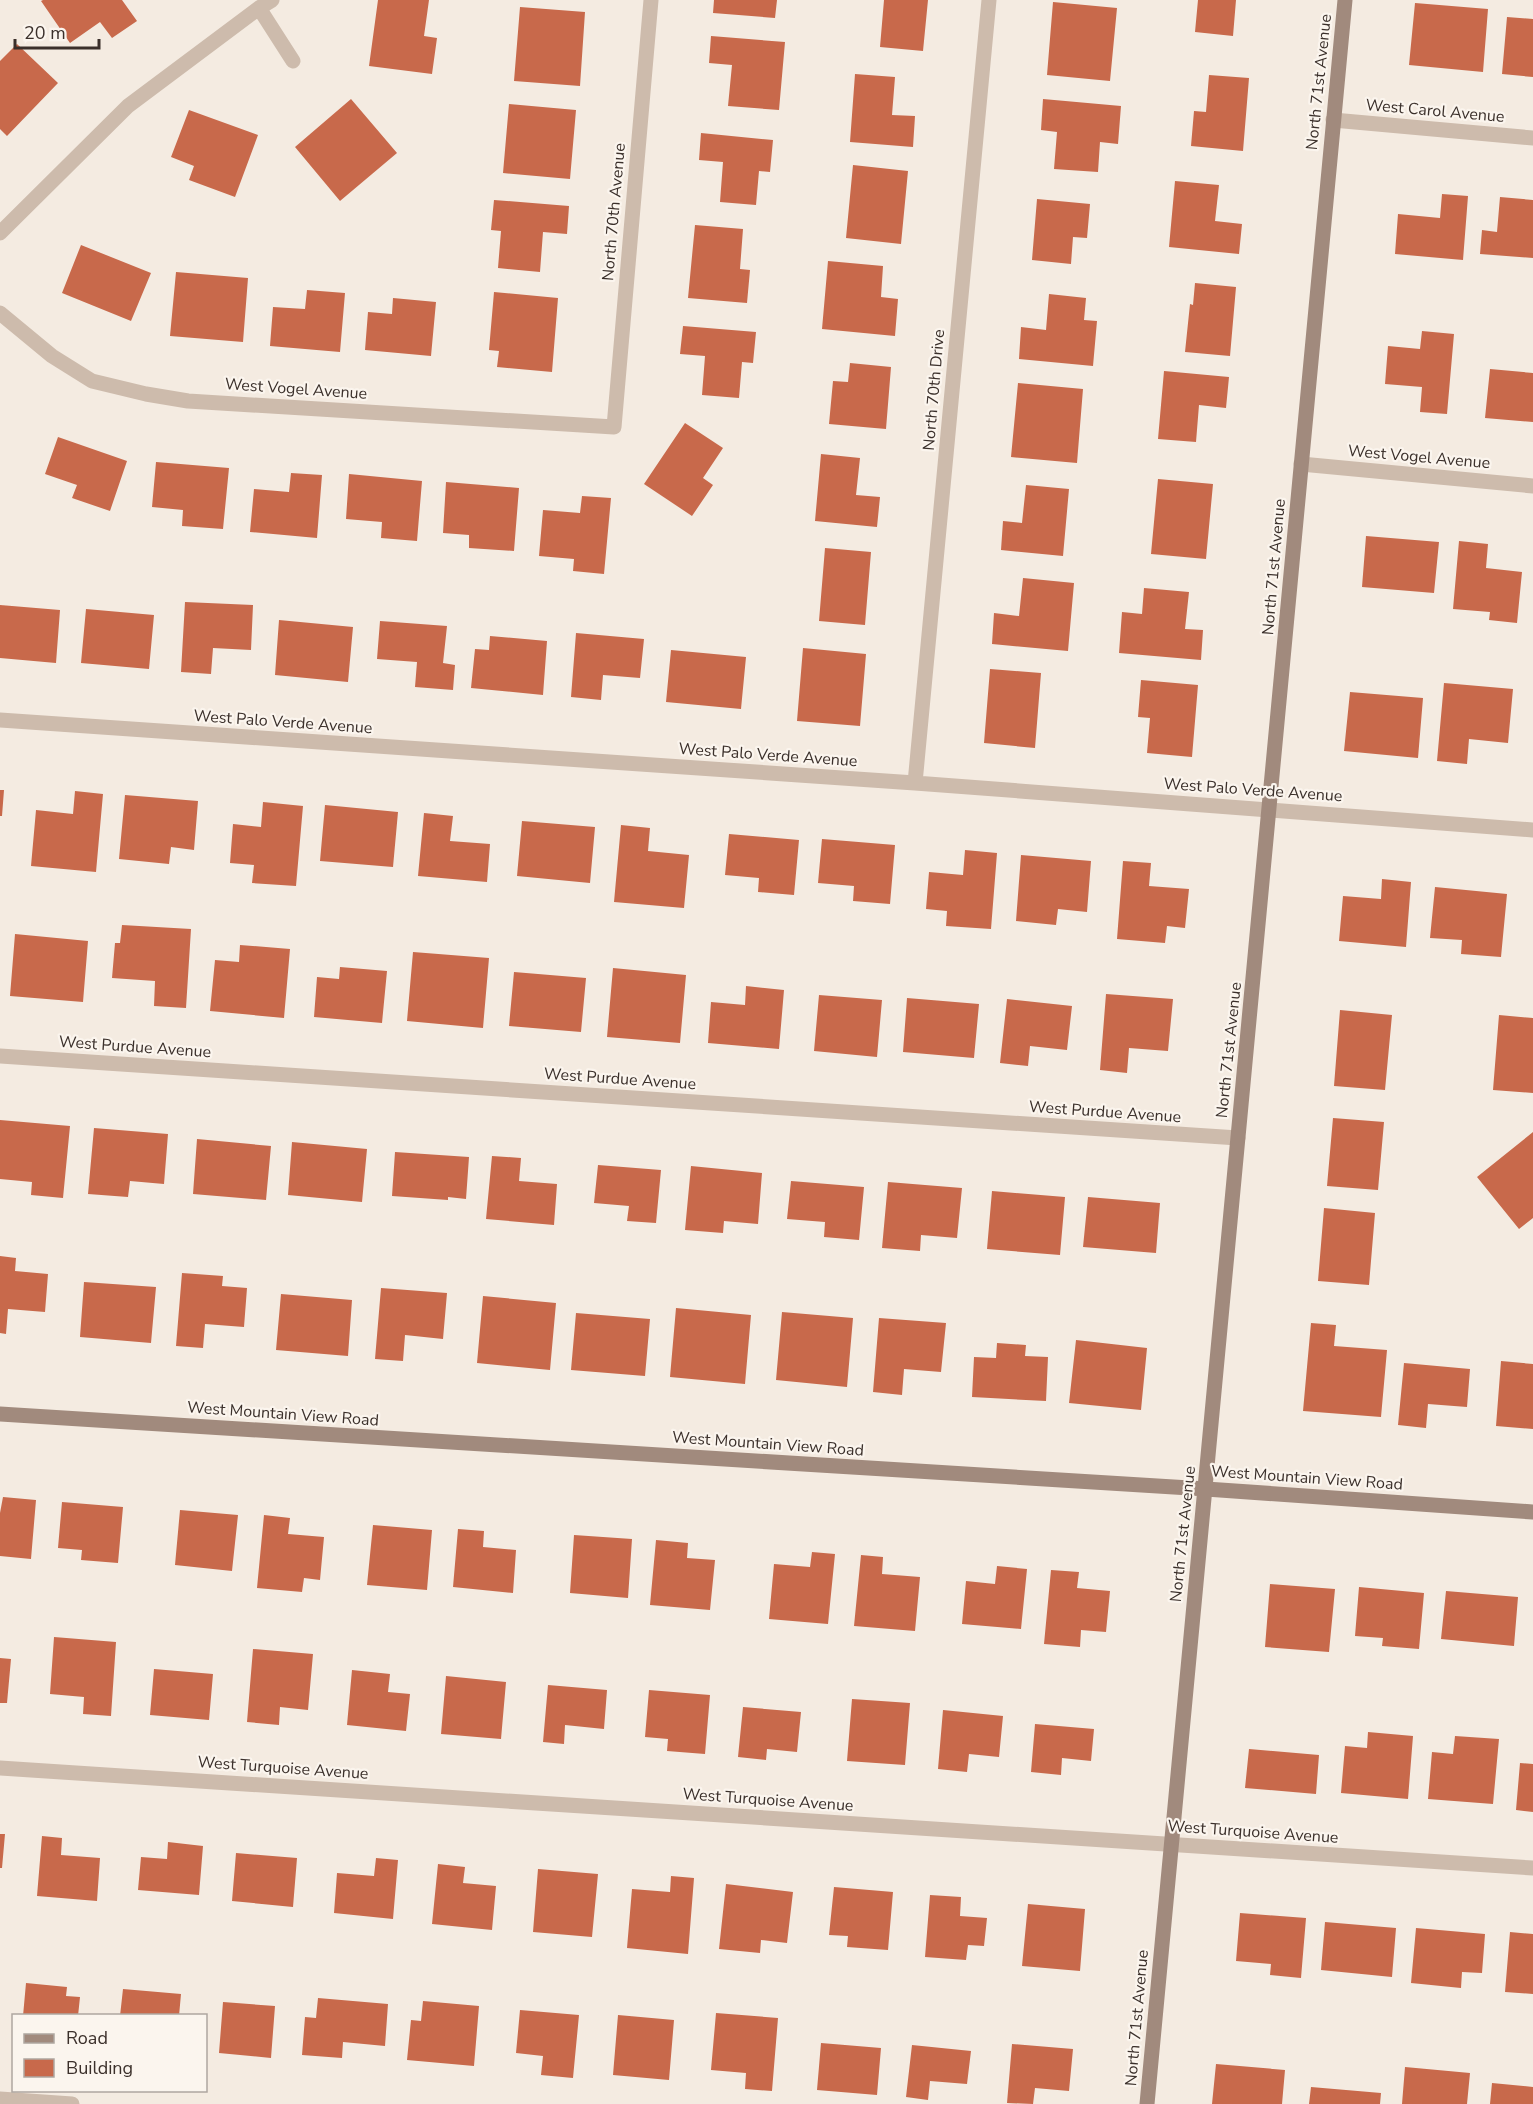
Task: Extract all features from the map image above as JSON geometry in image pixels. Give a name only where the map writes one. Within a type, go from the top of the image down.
[{"type":"street","name":"North 70th Avenue","points":[[614,427],[651,0]]},
{"type":"street","name":"North 70th Drive","points":[[915,783],[988,0]]},
{"type":"street","name":"North 71st Avenue","points":[[1148,2104],[1345,0]]},
{"type":"street","points":[[0,233],[128,106],[266,4],[293,61]]},
{"type":"street","name":"West Carol Avenue","points":[[1333,120],[1533,138]]},
{"type":"street","name":"West Vogel Avenue","points":[[0,313],[52,356],[92,381],[146,394],[188,401],[614,427]]},
{"type":"street","name":"West Vogel Avenue","points":[[1301,464],[1533,486]]},
{"type":"street","name":"West Palo Verde Avenue","points":[[0,720],[1270,808],[1533,830]]},
{"type":"street","name":"West Purdue Avenue","points":[[0,1056],[1238,1138]]},
{"type":"street","name":"West Mountain View Road","points":[[0,1414],[1206,1489],[1533,1512]]},
{"type":"street","name":"West Turquoise Avenue","points":[[0,1768],[1533,1868]]},
{"type":"street","points":[[0,2099],[72,2104]]},
{"type":"building","points":[[122,0],[137,21],[112,38],[100,22],[70,43],[41,1]]},
{"type":"building","points":[[378,0],[429,0],[424,36],[437,38],[432,74],[369,66]]},
{"type":"building","points":[[714,0],[777,0],[775,18],[713,13]]},
{"type":"building","points":[[884,0],[928,0],[923,51],[880,47]]},
{"type":"building","points":[[1198,0],[1236,0],[1233,36],[1195,32]]},
{"type":"building","points":[[1053,2],[1117,8],[1110,81],[1047,75]]},
{"type":"building","points":[[1415,3],[1488,9],[1483,72],[1409,65]]},
{"type":"building","points":[[520,7],[585,12],[580,86],[514,81]]},
{"type":"building","points":[[1507,17],[1533,19],[1533,77],[1502,74]]},
{"type":"building","points":[[711,36],[785,42],[779,110],[728,106],[732,65],[709,63]]},
{"type":"building","points":[[17,44],[58,83],[7,136],[0,129],[0,61]]},
{"type":"building","points":[[855,74],[895,77],[892,115],[915,116],[913,147],[850,142]]},
{"type":"building","points":[[1209,75],[1249,78],[1243,151],[1191,146],[1194,111],[1206,112]]},
{"type":"building","points":[[351,99],[397,153],[340,201],[295,147]]},
{"type":"building","points":[[1043,99],[1121,106],[1118,144],[1100,142],[1098,172],[1054,169],[1057,132],[1041,130]]},
{"type":"building","points":[[509,104],[576,110],[570,179],[503,173]]},
{"type":"building","points":[[189,110],[258,135],[235,197],[189,180],[194,166],[171,157]]},
{"type":"building","points":[[701,133],[773,140],[770,172],[759,171],[756,205],[720,202],[723,162],[699,160]]},
{"type":"building","points":[[853,165],[908,171],[901,244],[846,238]]},
{"type":"building","points":[[1175,181],[1219,185],[1215,221],[1242,224],[1239,254],[1169,247]]},
{"type":"building","points":[[1442,194],[1468,196],[1463,260],[1395,254],[1398,214],[1440,218]]},
{"type":"building","points":[[1500,197],[1533,200],[1533,258],[1480,254],[1482,230],[1497,232]]},
{"type":"building","points":[[1037,199],[1090,204],[1087,238],[1073,237],[1071,264],[1032,260]]},
{"type":"building","points":[[494,200],[569,206],[567,234],[543,232],[540,272],[498,268],[501,231],[491,230]]},
{"type":"building","points":[[695,225],[743,229],[740,269],[750,270],[747,303],[688,298]]},
{"type":"building","points":[[81,245],[151,273],[131,321],[62,293]]},
{"type":"building","points":[[828,261],[883,266],[881,297],[898,299],[895,336],[822,329]]},
{"type":"building","points":[[176,272],[248,278],[243,342],[170,336]]},
{"type":"building","points":[[1195,283],[1236,287],[1230,356],[1185,352],[1190,304],[1193,305]]},
{"type":"building","points":[[307,290],[345,293],[340,352],[270,346],[273,307],[305,309]]},
{"type":"building","points":[[494,292],[558,298],[552,372],[497,367],[499,351],[489,350]]},
{"type":"building","points":[[1049,294],[1086,298],[1084,320],[1097,321],[1093,366],[1019,359],[1021,327],[1046,330]]},
{"type":"building","points":[[393,298],[436,302],[431,356],[365,350],[368,312],[392,314]]},
{"type":"building","points":[[683,326],[756,332],[753,363],[742,362],[739,398],[702,395],[705,356],[680,354]]},
{"type":"building","points":[[1422,331],[1454,334],[1447,414],[1420,412],[1422,387],[1385,384],[1388,346],[1420,349]]},
{"type":"building","points":[[850,363],[891,367],[886,429],[829,424],[833,381],[848,382]]},
{"type":"building","points":[[1490,369],[1533,373],[1533,422],[1485,418]]},
{"type":"building","points":[[1164,371],[1229,377],[1226,408],[1199,405],[1196,442],[1158,439]]},
{"type":"building","points":[[1018,383],[1083,389],[1077,463],[1011,457]]},
{"type":"building","points":[[685,423],[723,448],[703,478],[713,485],[692,516],[644,484]]},
{"type":"building","points":[[58,437],[127,461],[110,511],[72,498],[77,485],[45,474]]},
{"type":"building","points":[[821,454],[860,458],[856,495],[880,497],[877,527],[815,521]]},
{"type":"building","points":[[156,462],[229,468],[223,529],[182,526],[183,510],[152,507]]},
{"type":"building","points":[[291,473],[322,475],[317,538],[250,532],[254,489],[289,492]]},
{"type":"building","points":[[349,474],[422,481],[417,541],[381,538],[382,522],[346,519]]},
{"type":"building","points":[[1158,479],[1213,484],[1206,559],[1151,554]]},
{"type":"building","points":[[446,482],[519,488],[514,551],[469,548],[469,535],[443,533]]},
{"type":"building","points":[[1026,485],[1069,489],[1063,556],[1001,550],[1003,521],[1022,523]]},
{"type":"building","points":[[582,496],[611,498],[604,574],[573,571],[574,559],[539,556],[543,510],[580,513]]},
{"type":"building","points":[[1366,536],[1439,542],[1434,593],[1362,587]]},
{"type":"building","points":[[1459,541],[1488,544],[1486,568],[1522,572],[1517,623],[1489,620],[1490,612],[1453,609]]},
{"type":"building","points":[[825,548],[871,552],[865,625],[819,621]]},
{"type":"building","points":[[1023,578],[1074,583],[1068,651],[992,644],[994,613],[1019,616]]},
{"type":"building","points":[[1144,588],[1189,592],[1185,629],[1203,630],[1201,660],[1119,653],[1122,612],[1142,614]]},
{"type":"building","points":[[185,602],[253,605],[251,650],[213,648],[211,674],[181,672]]},
{"type":"building","points":[[0,605],[60,610],[56,663],[0,658]]},
{"type":"building","points":[[86,609],[154,615],[149,669],[81,663]]},
{"type":"building","points":[[279,620],[353,627],[348,682],[275,675]]},
{"type":"building","points":[[380,621],[447,626],[443,663],[455,665],[453,690],[415,687],[417,662],[377,659]]},
{"type":"building","points":[[576,633],[644,639],[640,678],[603,675],[601,700],[571,697]]},
{"type":"building","points":[[490,636],[547,641],[543,695],[471,688],[475,649],[489,650]]},
{"type":"building","points":[[803,648],[866,654],[860,726],[797,721]]},
{"type":"building","points":[[671,650],[746,657],[741,709],[666,702]]},
{"type":"building","points":[[990,669],[1041,673],[1035,748],[984,743]]},
{"type":"building","points":[[1141,680],[1198,685],[1192,757],[1147,753],[1150,718],[1138,717]]},
{"type":"building","points":[[1444,683],[1513,689],[1508,743],[1469,739],[1467,764],[1437,761]]},
{"type":"building","points":[[1350,692],[1423,698],[1418,758],[1344,751]]},
{"type":"building","points":[[0,790],[4,790],[2,816],[0,816]]},
{"type":"building","points":[[75,791],[103,794],[96,872],[31,866],[36,810],[73,814]]},
{"type":"building","points":[[125,795],[198,801],[194,850],[171,847],[169,864],[119,859]]},
{"type":"building","points":[[263,802],[303,806],[296,886],[252,883],[254,865],[230,863],[233,824],[261,827]]},
{"type":"building","points":[[325,805],[398,812],[393,867],[320,861]]},
{"type":"building","points":[[424,813],[453,816],[450,841],[490,844],[487,882],[418,876]]},
{"type":"building","points":[[522,821],[595,827],[590,883],[517,876]]},
{"type":"building","points":[[621,825],[650,828],[648,851],[689,855],[684,908],[614,902]]},
{"type":"building","points":[[729,834],[799,840],[794,895],[758,892],[759,878],[725,875]]},
{"type":"building","points":[[822,839],[895,845],[890,904],[853,901],[854,886],[818,883]]},
{"type":"building","points":[[965,850],[997,853],[991,929],[946,926],[947,911],[926,909],[929,872],[963,875]]},
{"type":"building","points":[[1021,855],[1091,861],[1087,912],[1058,909],[1056,925],[1016,921]]},
{"type":"building","points":[[1123,861],[1151,863],[1149,886],[1189,889],[1185,928],[1167,926],[1165,943],[1117,939]]},
{"type":"building","points":[[1382,879],[1411,882],[1406,947],[1339,941],[1343,896],[1381,899]]},
{"type":"building","points":[[1435,887],[1507,894],[1501,957],[1461,954],[1462,940],[1430,938]]},
{"type":"building","points":[[122,925],[191,929],[186,1008],[154,1006],[155,981],[112,978],[115,943],[120,943]]},
{"type":"building","points":[[15,934],[88,941],[83,1002],[10,996]]},
{"type":"building","points":[[240,945],[290,949],[284,1018],[210,1011],[215,960],[239,962]]},
{"type":"building","points":[[413,952],[489,958],[483,1028],[407,1021]]},
{"type":"building","points":[[340,967],[387,971],[382,1023],[314,1017],[317,977],[339,979]]},
{"type":"building","points":[[613,968],[686,975],[680,1043],[607,1037]]},
{"type":"building","points":[[514,972],[586,978],[581,1032],[509,1026]]},
{"type":"building","points":[[746,986],[784,990],[779,1049],[708,1043],[711,1002],[745,1005]]},
{"type":"building","points":[[1106,994],[1173,999],[1168,1051],[1129,1048],[1127,1073],[1100,1070]]},
{"type":"building","points":[[819,995],[882,1000],[877,1057],[814,1051]]},
{"type":"building","points":[[907,998],[979,1004],[974,1058],[903,1052]]},
{"type":"building","points":[[1007,999],[1072,1006],[1067,1050],[1030,1046],[1028,1066],[1000,1063]]},
{"type":"building","points":[[1340,1010],[1392,1015],[1385,1090],[1334,1086]]},
{"type":"building","points":[[1499,1015],[1533,1018],[1533,1093],[1493,1090]]},
{"type":"building","points":[[1333,1118],[1384,1122],[1378,1190],[1327,1186]]},
{"type":"building","points":[[0,1120],[70,1126],[63,1198],[31,1195],[32,1182],[0,1179]]},
{"type":"building","points":[[94,1128],[168,1134],[164,1184],[130,1181],[128,1197],[88,1194]]},
{"type":"building","points":[[1533,1132],[1533,1218],[1519,1229],[1477,1177]]},
{"type":"building","points":[[197,1139],[271,1146],[266,1200],[193,1194]]},
{"type":"building","points":[[292,1142],[367,1149],[362,1202],[288,1195]]},
{"type":"building","points":[[395,1152],[469,1157],[466,1199],[392,1196]]},
{"type":"building","points":[[492,1156],[521,1158],[519,1181],[557,1184],[554,1225],[486,1219]]},
{"type":"building","points":[[598,1165],[661,1170],[656,1223],[627,1221],[629,1206],[594,1203]]},
{"type":"building","points":[[691,1166],[762,1173],[758,1224],[724,1221],[723,1233],[685,1230]]},
{"type":"building","points":[[791,1181],[864,1187],[859,1240],[824,1237],[825,1222],[787,1219]]},
{"type":"building","points":[[888,1182],[962,1188],[957,1238],[921,1235],[920,1251],[882,1248]]},
{"type":"building","points":[[992,1191],[1065,1197],[1060,1255],[987,1249]]},
{"type":"building","points":[[1088,1197],[1160,1203],[1156,1253],[1083,1247]]},
{"type":"building","points":[[1324,1208],[1375,1213],[1369,1285],[1318,1281]]},
{"type":"building","points":[[0,1256],[16,1258],[15,1271],[48,1274],[45,1312],[8,1309],[6,1334],[0,1333]]},
{"type":"building","points":[[182,1273],[223,1276],[222,1286],[247,1288],[244,1327],[205,1324],[203,1348],[176,1346]]},
{"type":"building","points":[[84,1282],[156,1287],[151,1343],[80,1337]]},
{"type":"building","points":[[381,1288],[447,1293],[443,1339],[405,1335],[403,1361],[375,1359]]},
{"type":"building","points":[[281,1294],[352,1300],[348,1356],[276,1350]]},
{"type":"building","points":[[483,1296],[556,1303],[550,1370],[477,1363]]},
{"type":"building","points":[[676,1308],[751,1315],[745,1384],[670,1377]]},
{"type":"building","points":[[782,1312],[853,1318],[847,1387],[776,1380]]},
{"type":"building","points":[[576,1313],[650,1319],[645,1376],[571,1370]]},
{"type":"building","points":[[879,1318],[946,1323],[941,1372],[904,1369],[902,1395],[873,1392]]},
{"type":"building","points":[[1311,1323],[1336,1325],[1334,1346],[1387,1350],[1381,1417],[1303,1411]]},
{"type":"building","points":[[1076,1340],[1147,1348],[1141,1410],[1069,1403]]},
{"type":"building","points":[[997,1343],[1026,1345],[1025,1356],[1048,1357],[1046,1401],[972,1397],[974,1357],[996,1358]]},
{"type":"building","points":[[1501,1361],[1533,1364],[1533,1429],[1496,1426]]},
{"type":"building","points":[[1404,1363],[1470,1369],[1467,1407],[1428,1404],[1426,1428],[1398,1425]]},
{"type":"building","points":[[3,1497],[36,1500],[31,1559],[0,1556],[0,1513]]},
{"type":"building","points":[[62,1502],[123,1507],[118,1563],[81,1560],[82,1550],[58,1548]]},
{"type":"building","points":[[180,1510],[238,1515],[232,1571],[175,1565]]},
{"type":"building","points":[[264,1515],[290,1518],[288,1534],[324,1537],[320,1580],[304,1578],[302,1592],[257,1588]]},
{"type":"building","points":[[373,1525],[432,1530],[427,1590],[367,1585]]},
{"type":"building","points":[[458,1529],[484,1531],[483,1547],[516,1550],[513,1593],[453,1587]]},
{"type":"building","points":[[574,1535],[632,1539],[628,1598],[570,1593]]},
{"type":"building","points":[[656,1540],[688,1543],[687,1558],[715,1560],[710,1610],[650,1605]]},
{"type":"building","points":[[812,1552],[835,1554],[828,1624],[769,1619],[774,1564],[810,1567]]},
{"type":"building","points":[[861,1555],[883,1557],[882,1574],[920,1577],[915,1631],[854,1626]]},
{"type":"building","points":[[997,1566],[1027,1569],[1021,1629],[962,1624],[966,1581],[995,1584]]},
{"type":"building","points":[[1051,1570],[1079,1572],[1077,1588],[1110,1591],[1106,1632],[1081,1630],[1080,1647],[1044,1644]]},
{"type":"building","points":[[1270,1584],[1335,1589],[1329,1652],[1265,1647]]},
{"type":"building","points":[[1359,1587],[1424,1593],[1419,1649],[1382,1646],[1383,1638],[1355,1636]]},
{"type":"building","points":[[1446,1591],[1518,1597],[1514,1646],[1441,1639]]},
{"type":"building","points":[[54,1637],[116,1642],[111,1716],[83,1714],[84,1697],[50,1694]]},
{"type":"building","points":[[253,1649],[313,1654],[308,1710],[280,1707],[279,1725],[247,1722]]},
{"type":"building","points":[[0,1658],[11,1659],[7,1703],[0,1703]]},
{"type":"building","points":[[154,1669],[213,1674],[209,1720],[150,1715]]},
{"type":"building","points":[[352,1670],[390,1674],[388,1692],[410,1694],[406,1731],[347,1725]]},
{"type":"building","points":[[446,1676],[506,1682],[501,1739],[441,1734]]},
{"type":"building","points":[[548,1685],[607,1690],[604,1729],[565,1725],[564,1744],[543,1742]]},
{"type":"building","points":[[649,1690],[710,1695],[705,1754],[667,1751],[668,1739],[645,1737]]},
{"type":"building","points":[[852,1699],[910,1703],[905,1765],[847,1761]]},
{"type":"building","points":[[743,1707],[801,1712],[797,1752],[767,1749],[766,1760],[738,1757]]},
{"type":"building","points":[[943,1710],[1003,1716],[999,1757],[969,1754],[967,1772],[938,1769]]},
{"type":"building","points":[[1035,1724],[1094,1729],[1091,1761],[1062,1758],[1061,1775],[1031,1772]]},
{"type":"building","points":[[1368,1732],[1413,1736],[1408,1799],[1341,1793],[1345,1746],[1367,1748]]},
{"type":"building","points":[[1455,1736],[1499,1739],[1493,1804],[1428,1799],[1432,1752],[1453,1754]]},
{"type":"building","points":[[1249,1749],[1319,1755],[1316,1794],[1245,1788]]},
{"type":"building","points":[[1520,1763],[1533,1764],[1533,1812],[1516,1810]]},
{"type":"building","points":[[0,1834],[5,1834],[2,1868],[0,1868]]},
{"type":"building","points":[[42,1836],[62,1838],[61,1855],[100,1858],[97,1901],[37,1896]]},
{"type":"building","points":[[168,1842],[203,1846],[199,1895],[138,1890],[141,1857],[167,1859]]},
{"type":"building","points":[[236,1853],[297,1858],[293,1907],[232,1901]]},
{"type":"building","points":[[376,1858],[398,1860],[393,1919],[334,1913],[337,1873],[374,1876]]},
{"type":"building","points":[[438,1864],[465,1867],[463,1883],[496,1886],[492,1930],[432,1924]]},
{"type":"building","points":[[538,1869],[598,1874],[592,1937],[533,1932]]},
{"type":"building","points":[[671,1876],[694,1878],[688,1954],[627,1948],[632,1889],[670,1892]]},
{"type":"building","points":[[726,1884],[793,1892],[787,1943],[761,1940],[760,1953],[719,1949]]},
{"type":"building","points":[[834,1887],[893,1892],[888,1950],[847,1947],[848,1936],[829,1935]]},
{"type":"building","points":[[930,1895],[961,1897],[960,1916],[987,1918],[984,1946],[968,1945],[966,1960],[925,1957]]},
{"type":"building","points":[[1028,1904],[1085,1909],[1080,1971],[1022,1966]]},
{"type":"building","points":[[1240,1913],[1306,1918],[1301,1978],[1270,1975],[1271,1964],[1236,1961]]},
{"type":"building","points":[[1325,1922],[1396,1928],[1392,1977],[1321,1970]]},
{"type":"building","points":[[1416,1928],[1485,1934],[1482,1973],[1462,1972],[1461,1988],[1411,1983]]},
{"type":"building","points":[[1510,1932],[1533,1934],[1533,1994],[1505,1992]]},
{"type":"building","points":[[26,1983],[67,1987],[66,1996],[80,1997],[78,2014],[23,2014]]},
{"type":"building","points":[[123,1989],[181,1994],[179,2014],[120,2014]]},
{"type":"building","points":[[318,1998],[388,2004],[385,2046],[343,2042],[342,2058],[302,2055],[305,2017],[316,2018]]},
{"type":"building","points":[[423,2001],[479,2006],[474,2066],[407,2060],[411,2020],[421,2021]]},
{"type":"building","points":[[223,2002],[275,2006],[271,2058],[219,2053]]},
{"type":"building","points":[[520,2010],[579,2015],[573,2078],[541,2075],[543,2056],[516,2053]]},
{"type":"building","points":[[716,2013],[778,2018],[772,2091],[745,2089],[746,2073],[711,2070]]},
{"type":"building","points":[[618,2015],[674,2020],[669,2080],[613,2075]]},
{"type":"building","points":[[821,2043],[881,2048],[877,2095],[817,2090]]},
{"type":"building","points":[[1012,2044],[1073,2049],[1069,2091],[1035,2088],[1033,2104],[1007,2103]]},
{"type":"building","points":[[912,2045],[971,2051],[967,2084],[930,2081],[928,2100],[906,2097]]},
{"type":"building","points":[[1216,2064],[1285,2070],[1282,2104],[1212,2104]]},
{"type":"building","points":[[1405,2067],[1470,2073],[1467,2104],[1402,2104]]},
{"type":"building","points":[[1492,2083],[1533,2087],[1533,2104],[1490,2104]]},
{"type":"building","points":[[1311,2087],[1381,2093],[1380,2104],[1309,2104]]}]
